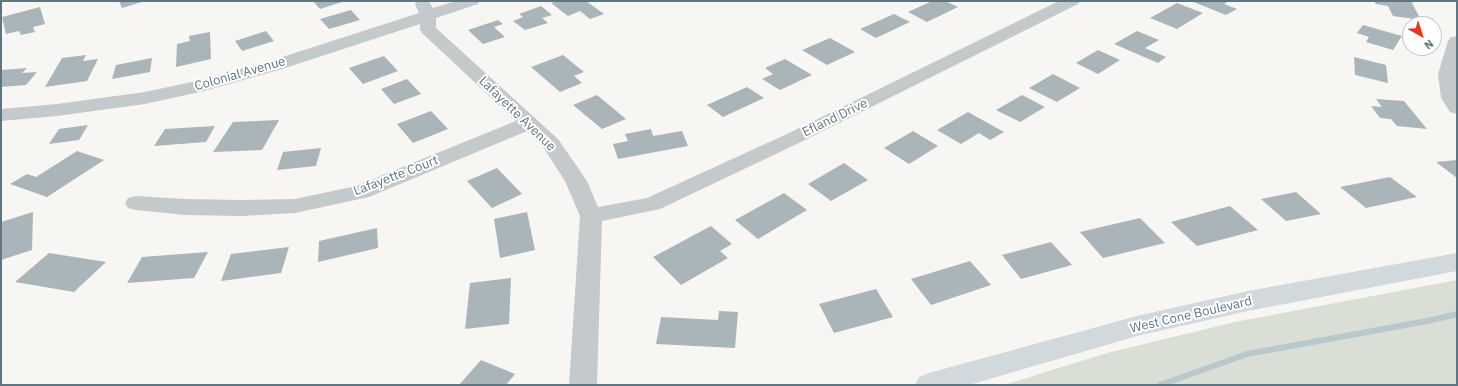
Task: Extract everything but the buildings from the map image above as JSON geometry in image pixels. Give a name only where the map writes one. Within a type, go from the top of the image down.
[{"type":"main road","name":"West Cone Boulevard","points":[[929,385],[1137,326],[1248,301],[1457,262]]},
{"type":"street","name":"Colonial Avenue","points":[[1,115],[57,110],[145,98],[204,85],[276,65],[425,8],[472,1]]},
{"type":"street","name":"Efland Drive","points":[[591,216],[652,204],[794,138],[1072,1]]},
{"type":"street","name":"Lafayette Avenue","points":[[425,8],[428,29],[551,143],[576,181],[591,216],[583,385]]},
{"type":"street","points":[[1457,41],[1447,74],[1451,98],[1457,108]]},
{"type":"street","name":"Lafayette Court","points":[[136,203],[185,207],[242,208],[302,205],[361,192],[530,123]]},
{"type":"shaded area","points":[[1457,280],[1457,385],[1004,385],[1107,353],[1235,322]]},
{"type":"waterway","points":[[1160,385],[1247,354],[1427,321],[1457,314]]}]
